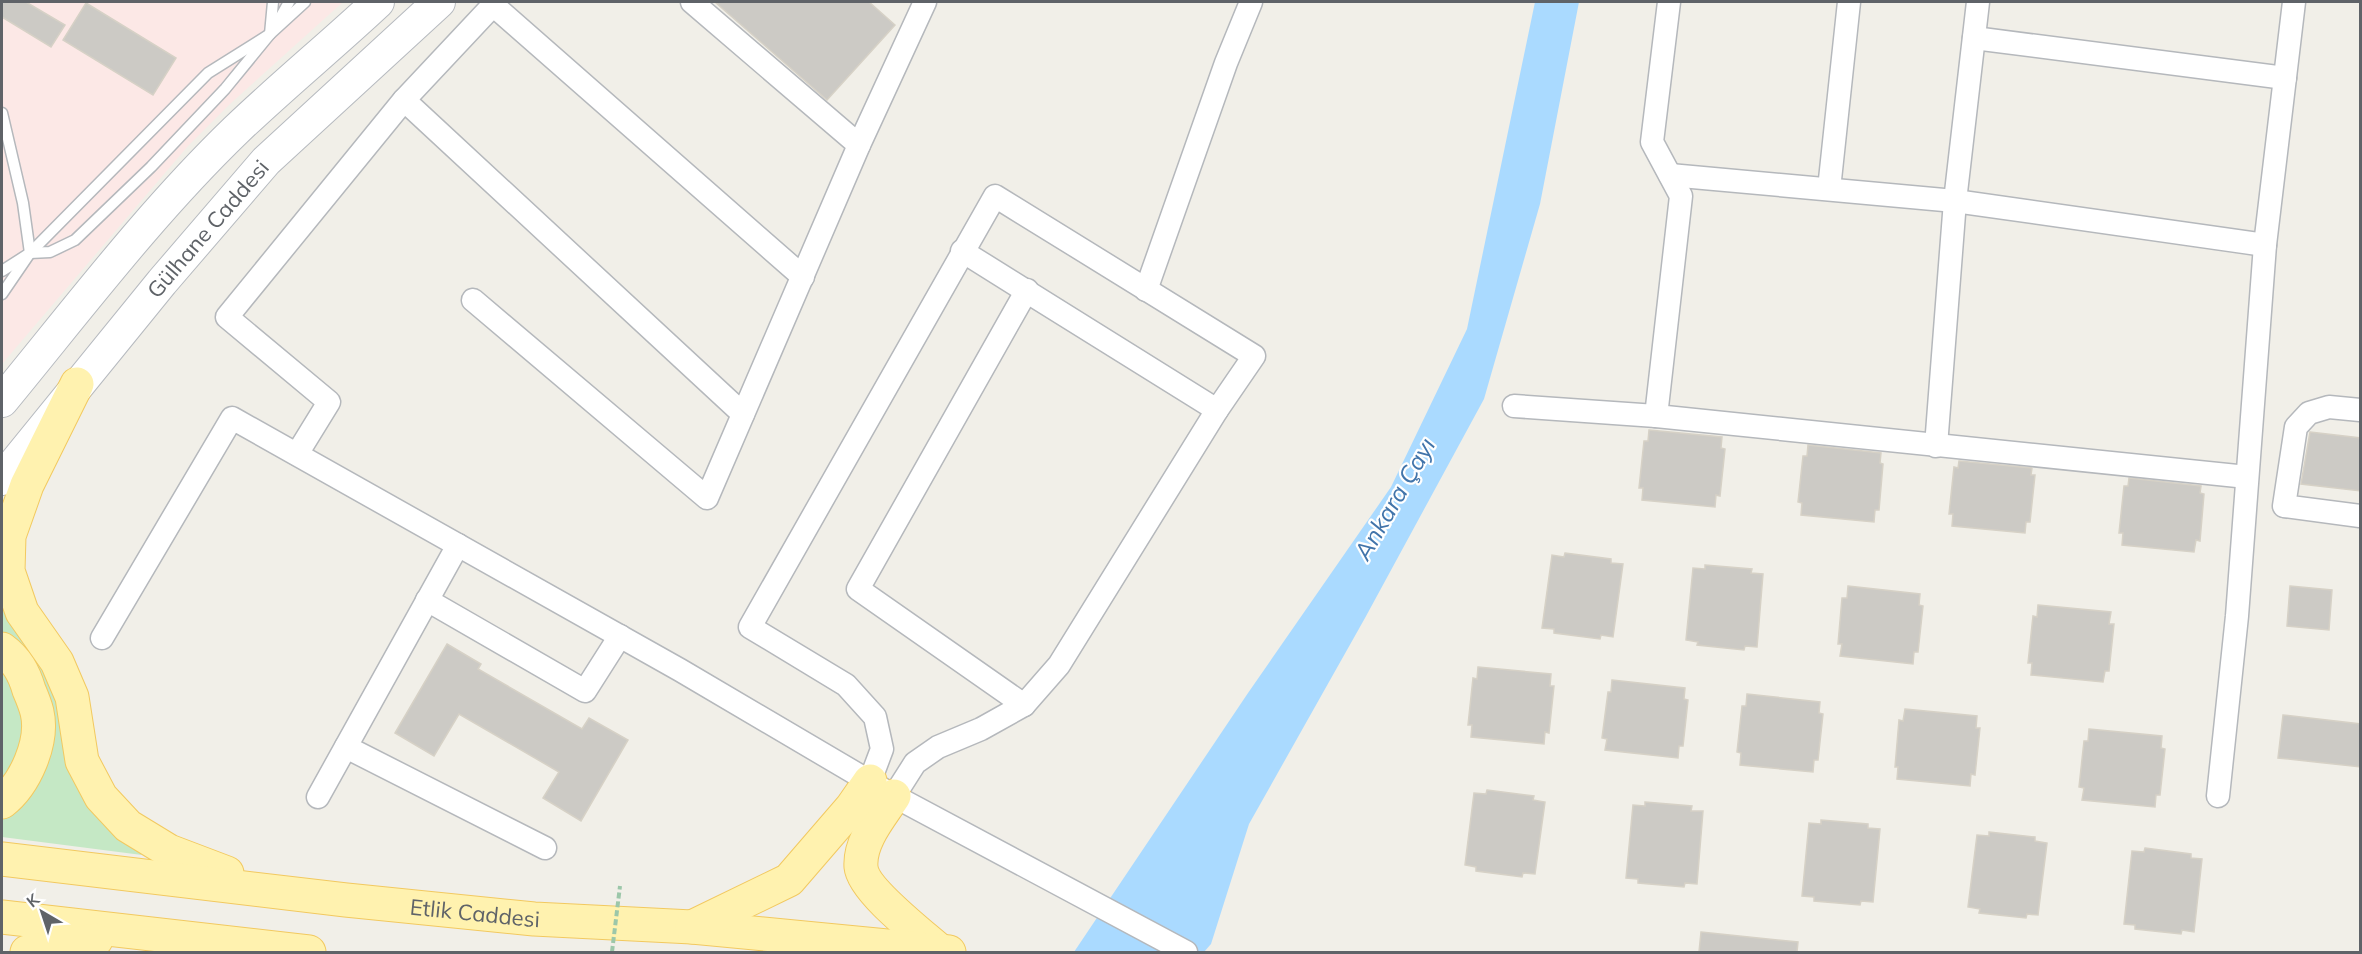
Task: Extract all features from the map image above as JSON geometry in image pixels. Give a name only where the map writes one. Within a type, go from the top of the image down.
[{"type":"main road","name":"Gülhane Caddesi","points":[[2,401],[138,236],[184,185],[236,130],[378,2]]},
{"type":"main road","name":"Gülhane Caddesi","points":[[2,479],[77,384],[266,161],[439,2]]},
{"type":"main road","points":[[77,384],[27,485],[9,536],[8,571],[22,612],[57,662],[72,697],[82,761],[101,797],[128,826],[169,852],[282,892]]},
{"type":"main road","points":[[2,649],[24,672],[38,714],[37,735],[30,767],[13,793],[2,802]]},
{"type":"main road","points":[[692,927],[789,880],[852,807],[882,788]]},
{"type":"main road","points":[[882,788],[864,848],[861,867],[867,882],[877,893],[944,952]]},
{"type":"main road","name":"Etlik Caddesi","points":[[2,859],[534,919],[692,927],[944,952]]},
{"type":"main road","points":[[2,917],[134,934],[309,952]]},
{"type":"main road","points":[[27,952],[134,934]]},
{"type":"street","points":[[692,2],[859,145]]},
{"type":"street","points":[[473,300],[707,498],[859,145],[925,2]]},
{"type":"street","points":[[1146,290],[1226,63],[1251,2]]},
{"type":"street","points":[[1656,416],[1681,196],[1652,142],[1669,2]]},
{"type":"street","points":[[1829,189],[1849,2]]},
{"type":"street","points":[[1936,446],[1955,201],[1978,2]]},
{"type":"street","points":[[2218,796],[2237,616],[2265,245],[2294,2]]},
{"type":"street","points":[[297,454],[329,402],[227,317],[404,100],[495,3],[803,277]]},
{"type":"street","points":[[1974,38],[2284,78]]},
{"type":"street","points":[[404,100],[743,414]]},
{"type":"street","points":[[1670,175],[1955,201],[2265,245]]},
{"type":"street","points":[[996,196],[1254,356],[1217,410],[1059,665],[1024,705],[981,729],[938,747],[882,788],[882,749],[875,717],[846,685],[750,627],[962,251],[996,196]]},
{"type":"street","points":[[962,251],[1217,410]]},
{"type":"street","points":[[1024,705],[858,590],[1027,290]]},
{"type":"street","points":[[1514,406],[1656,416],[2247,477]]},
{"type":"street","points":[[2361,410],[2329,407],[2309,413],[2296,427],[2284,506],[2361,516]]},
{"type":"street","points":[[102,638],[232,418],[620,636],[882,788],[1186,952]]},
{"type":"street","points":[[318,797],[458,545]]},
{"type":"street","points":[[428,600],[585,691],[620,636]]},
{"type":"street","points":[[346,747],[544,848]]},
{"type":"lane","points":[[270,34],[273,2]]},
{"type":"lane","points":[[2,294],[30,253],[208,74],[270,34],[289,2]]},
{"type":"lane","points":[[2,271],[30,253],[50,252],[75,240],[168,150],[225,88],[270,34],[305,2]]},
{"type":"lane","points":[[2,113],[23,203],[30,253]]},
{"type":"path","points":[[612,952],[620,886]]},
{"type":"shaded area","points":[[2,2],[343,2],[230,104],[188,146],[2,364]]},
{"type":"green space","points":[[2,601],[39,655],[97,812],[142,855],[2,837],[2,814],[45,762],[2,638]]},
{"type":"green space","points":[[2,672],[17,698],[21,712],[22,734],[18,757],[2,786]]},
{"type":"water","name":"Ankara Çayı","points":[[1535,2],[1579,2],[1540,204],[1484,399],[1365,618],[1249,824],[1211,944],[1204,952],[1074,952],[1248,693],[1391,487],[1467,329]]},
{"type":"building","points":[[2,2],[26,2],[65,25],[51,47],[2,17]]},
{"type":"building","points":[[715,2],[869,2],[895,25],[827,100]]},
{"type":"building","points":[[86,3],[176,58],[153,95],[63,40]]},
{"type":"building","points":[[1649,430],[1722,437],[1721,448],[1725,449],[1720,496],[1716,495],[1715,507],[1642,500],[1643,488],[1639,488],[1644,441],[1648,441]]},
{"type":"building","points":[[2310,432],[2361,438],[2361,491],[2301,484]]},
{"type":"building","points":[[1808,445],[1881,453],[1880,463],[1883,464],[1879,510],[1875,510],[1874,522],[1801,515],[1802,503],[1798,502],[1803,456],[1807,456]]},
{"type":"building","points":[[1959,461],[2032,468],[2031,475],[2035,475],[2030,522],[2026,522],[2025,533],[1952,526],[1953,514],[1949,514],[1954,467],[1958,468]]},
{"type":"building","points":[[2129,478],[2201,486],[2200,493],[2204,494],[2200,541],[2196,540],[2194,552],[2122,545],[2123,533],[2119,533],[2124,486],[2128,486]]},
{"type":"building","points":[[1565,553],[1611,559],[1611,563],[1623,564],[1613,637],[1601,635],[1600,639],[1554,633],[1554,629],[1542,628],[1552,555],[1564,557]]},
{"type":"building","points":[[1705,565],[1752,569],[1751,573],[1763,574],[1757,647],[1745,646],[1744,650],[1697,645],[1698,642],[1686,640],[1693,568],[1705,569]]},
{"type":"building","points":[[1848,586],[1920,594],[1919,605],[1923,606],[1918,652],[1914,652],[1913,664],[1840,656],[1842,644],[1838,644],[1842,598],[1847,598]]},
{"type":"building","points":[[2290,586],[2332,590],[2329,630],[2287,626]]},
{"type":"building","points":[[2038,605],[2111,612],[2109,624],[2114,624],[2109,671],[2105,671],[2103,682],[2031,675],[2032,663],[2028,663],[2033,616],[2037,617]]},
{"type":"building","points":[[447,644],[481,664],[478,669],[582,729],[589,718],[628,740],[581,821],[543,798],[559,772],[459,714],[434,756],[395,733]]},
{"type":"building","points":[[1478,667],[1551,674],[1550,686],[1554,686],[1549,733],[1545,732],[1544,744],[1471,737],[1472,725],[1468,725],[1473,678],[1477,679]]},
{"type":"building","points":[[1612,680],[1685,688],[1684,699],[1688,700],[1683,746],[1679,746],[1678,758],[1605,750],[1607,739],[1602,738],[1608,692],[1611,692]]},
{"type":"building","points":[[1747,694],[1820,702],[1819,713],[1823,714],[1818,760],[1814,760],[1813,772],[1740,765],[1741,753],[1737,752],[1742,706],[1746,706]]},
{"type":"building","points":[[1905,709],[1977,716],[1976,728],[1980,728],[1975,775],[1971,774],[1970,786],[1897,779],[1898,767],[1895,767],[1899,720],[1903,721]]},
{"type":"building","points":[[2283,715],[2361,724],[2361,767],[2278,758]]},
{"type":"building","points":[[2089,729],[2162,736],[2161,748],[2165,749],[2160,795],[2156,795],[2155,807],[2082,800],[2084,788],[2079,787],[2084,741],[2088,741]]},
{"type":"building","points":[[1487,790],[1534,796],[1533,800],[1545,802],[1535,874],[1523,873],[1522,877],[1476,871],[1476,867],[1465,865],[1474,793],[1486,794]]},
{"type":"building","points":[[1645,802],[1692,806],[1691,811],[1703,811],[1697,884],[1685,883],[1684,887],[1638,883],[1638,879],[1626,878],[1633,805],[1645,806]]},
{"type":"building","points":[[1821,820],[1868,824],[1868,828],[1880,829],[1873,902],[1861,901],[1860,905],[1814,901],[1814,897],[1802,896],[1809,823],[1821,824]]},
{"type":"building","points":[[1989,832],[2035,837],[2035,841],[2047,843],[2038,915],[2027,914],[2026,918],[1979,913],[1980,909],[1968,907],[1977,835],[1989,836]]},
{"type":"building","points":[[2145,848],[2191,854],[2191,858],[2202,859],[2194,932],[2182,930],[2181,934],[2135,929],[2135,925],[2124,924],[2132,851],[2144,852]]},
{"type":"building","points":[[1701,932],[1798,942],[1797,952],[1699,952]]}]
